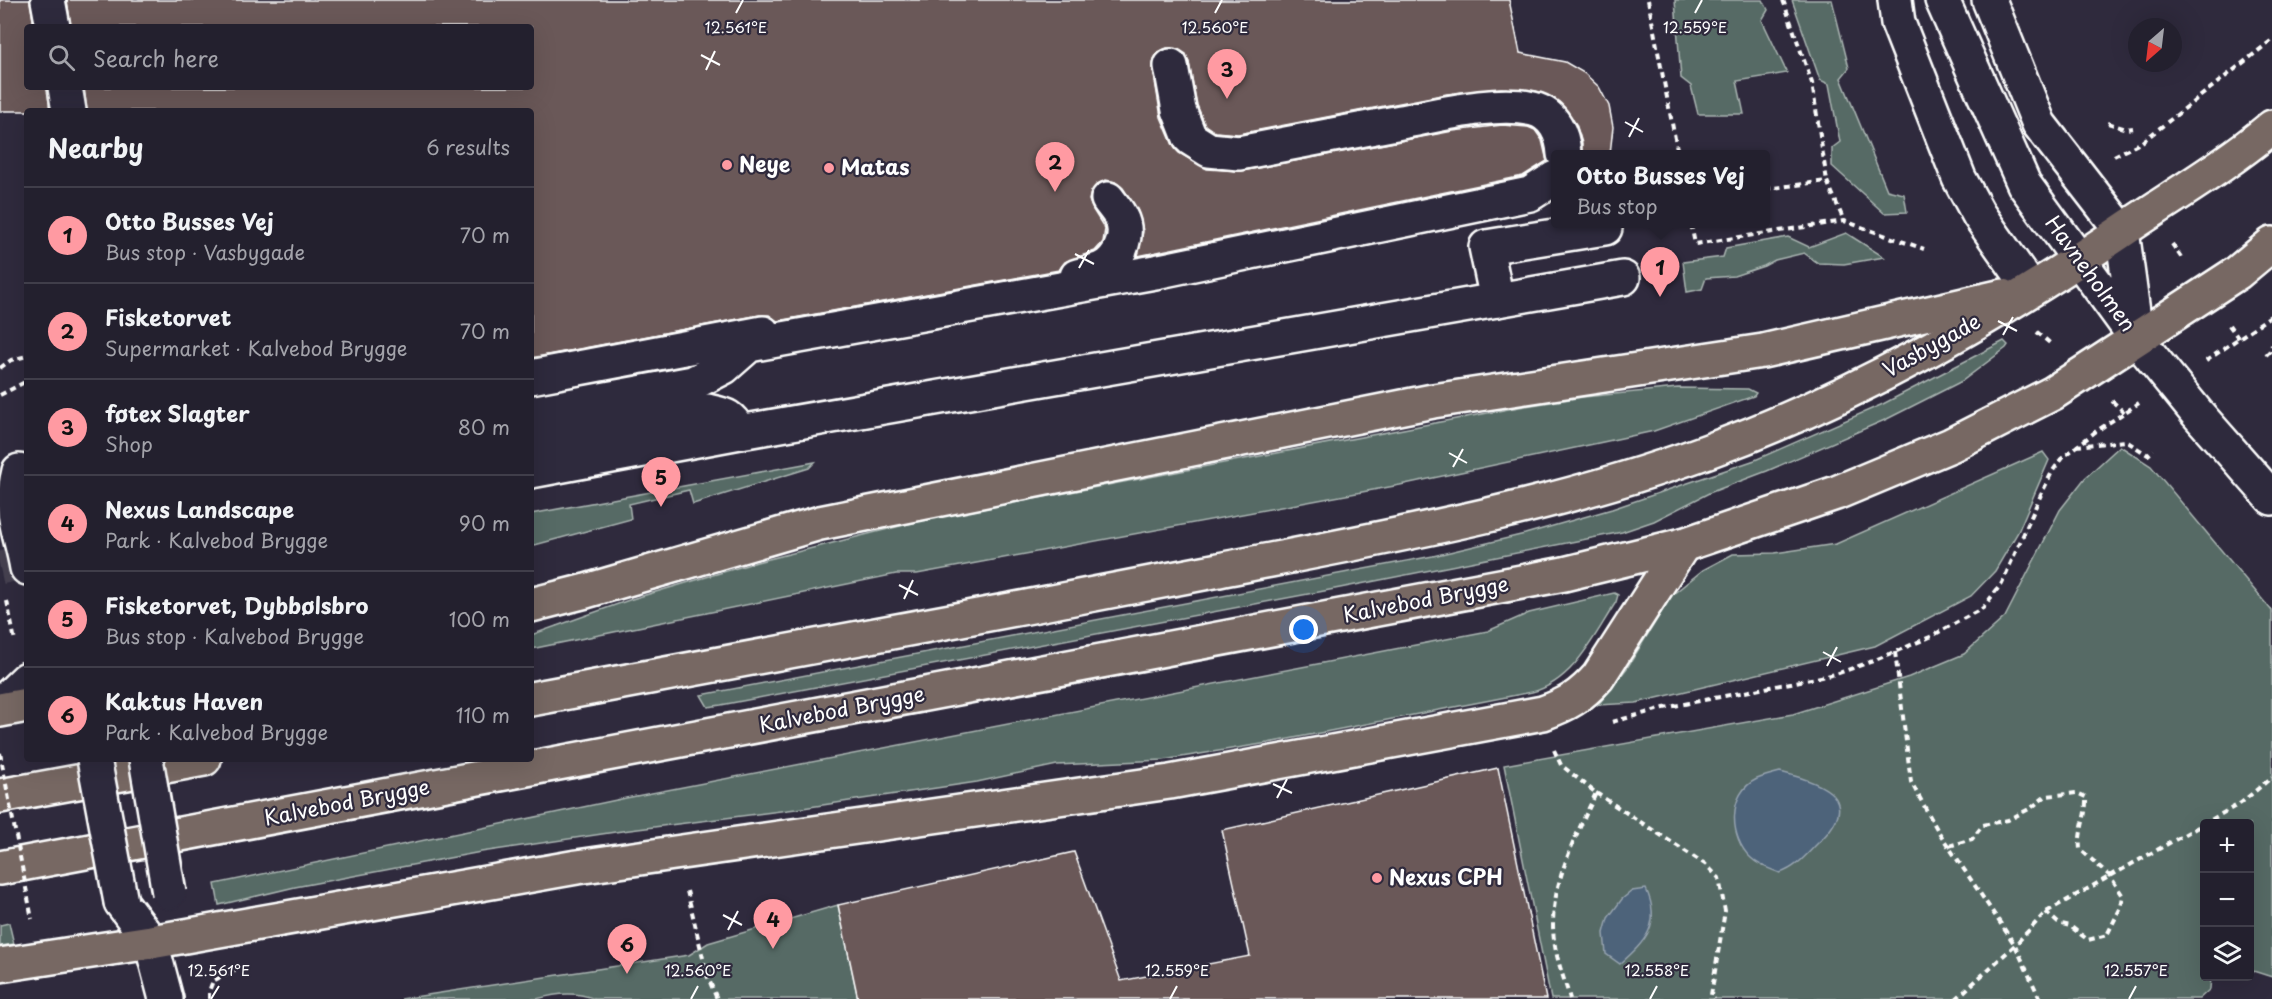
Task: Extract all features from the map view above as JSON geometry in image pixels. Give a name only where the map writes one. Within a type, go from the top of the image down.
[{"type":"main road","name":"Vasbygade","points":[[534,698],[1089,596],[1373,540],[1478,518],[1581,492],[1662,467],[1762,429],[1878,377],[1943,343],[2080,261],[2211,173],[2272,127]]},
{"type":"main road","points":[[0,965],[151,942],[577,867],[1170,782],[1543,714],[1564,706],[1582,695],[1598,677],[1683,545],[1836,494],[1951,445],[2053,393],[2237,273],[2272,244]]},
{"type":"main road","points":[[534,604],[820,523],[1433,401],[1763,351],[2031,289]]},
{"type":"main road","name":"Kalvebod Brygge","points":[[0,868],[1552,577],[1683,545]]},
{"type":"main road","points":[[0,710],[24,706]]},
{"type":"main road","points":[[0,796],[187,762]]},
{"type":"street","points":[[48,0],[52,24]]},
{"type":"street","points":[[1895,0],[1898,23],[1959,178],[1979,215],[2031,289]]},
{"type":"street","name":"Havneholmen","points":[[1942,0],[2024,184],[2136,338]]},
{"type":"street","points":[[1989,0],[2039,124],[2122,231]]},
{"type":"street","points":[[1171,66],[1179,110],[1190,138],[1209,150],[1239,153],[1462,110],[1510,106],[1535,109],[1554,121],[1564,141],[1564,150]]},
{"type":"street","points":[[65,90],[68,108]]},
{"type":"street","points":[[534,412],[693,383],[724,367],[749,345],[1167,270],[1530,194],[1551,181]]},
{"type":"street","points":[[534,376],[1088,274],[1108,265],[1120,250],[1124,235],[1122,220],[1108,199]]},
{"type":"street","points":[[1497,300],[1486,247],[1605,228]]},
{"type":"street","name":"Havneholmen","points":[[2122,231],[2136,338]]},
{"type":"street","points":[[534,470],[740,432],[1623,278]]},
{"type":"street","points":[[2136,338],[2197,413],[2272,498]]},
{"type":"street","points":[[534,443],[707,411],[727,415],[734,420],[740,432]]},
{"type":"street","points":[[24,472],[14,492],[14,515],[24,556]]},
{"type":"street","points":[[0,705],[24,682]]},
{"type":"street","points":[[94,762],[121,902],[151,942],[166,999]]},
{"type":"street","points":[[147,762],[170,893],[151,942]]},
{"type":"path","points":[[1648,0],[1677,150]]},
{"type":"path","points":[[1783,0],[1812,83],[1827,181],[1844,221]]},
{"type":"path","points":[[2108,123],[2116,127],[2133,128]]},
{"type":"path","points":[[1770,188],[1827,181]]},
{"type":"path","points":[[2151,214],[2206,293]]},
{"type":"path","points":[[1692,228],[1695,244],[1844,221],[1924,249]]},
{"type":"path","points":[[2266,355],[2272,345]]},
{"type":"path","points":[[0,368],[11,360],[24,357]]},
{"type":"path","points":[[0,395],[24,383]]},
{"type":"path","points":[[1623,719],[1664,708],[1836,674],[1930,637],[1983,608],[1989,602],[2002,583],[2052,472],[2061,459],[2075,446],[2126,441],[2148,455],[2154,450]]},
{"type":"path","points":[[5,591],[16,646]]},
{"type":"path","points":[[1895,652],[1911,782],[1938,831],[2015,945],[2040,999]]},
{"type":"path","points":[[1543,714],[1548,735],[1561,765],[1596,792],[1705,864],[1719,878],[1725,911],[1711,995],[1714,999]]},
{"type":"path","points":[[0,753],[32,919]]},
{"type":"path","points":[[1956,999],[2015,945],[2046,912],[2241,803],[2272,777]]},
{"type":"path","points":[[1570,999],[1554,945],[1552,914],[1566,858],[1596,792]]},
{"type":"path","points":[[1948,846],[1972,839],[1983,825],[2008,820],[2031,808],[2046,796],[2077,794],[2086,797],[2087,811],[2078,835],[2080,849],[2110,876],[2124,896],[2121,907],[2107,935],[2088,940],[2076,929],[2058,923],[2046,912]]},
{"type":"path","points":[[685,881],[706,975],[717,999]]},
{"type":"green space","points":[[1675,0],[1763,0],[1768,10],[1762,20],[1787,73],[1737,81],[1744,114],[1698,114],[1691,86],[1681,78]]},
{"type":"green space","points":[[1792,0],[1832,0],[1849,68],[1841,78],[1887,190],[1904,194],[1907,212],[1884,213],[1832,166],[1832,148],[1840,142],[1829,84],[1820,80]]},
{"type":"green space","points":[[1846,233],[1884,257],[1844,264],[1818,263],[1804,253],[1775,260],[1734,276],[1706,278],[1702,289],[1687,292],[1683,262],[1723,257],[1726,248],[1788,237],[1809,247]]},
{"type":"green space","points":[[2004,341],[2008,345],[2006,348],[1962,381],[1887,419],[1767,471],[1709,493],[1654,521],[1622,532],[1340,588],[721,705],[708,707],[701,695],[1433,556],[1525,534],[1612,509],[1755,460],[1883,404]]},
{"type":"green space","points":[[1678,388],[1748,389],[1756,393],[1754,396],[1654,431],[1400,485],[917,574],[896,574],[534,648],[534,634],[632,599],[757,562],[924,520],[1519,407],[1583,397]]},
{"type":"green space","points":[[2120,446],[2151,466],[2272,611],[2272,977],[2254,971],[2254,819],[2200,819],[2200,981],[2211,981],[2210,989],[2199,999],[1551,999],[1504,765],[1793,714],[1909,677],[1964,654],[2005,617],[2060,510],[2085,478]]},
{"type":"green space","points":[[2043,452],[2049,460],[2018,532],[1995,571],[1971,596],[1875,646],[1636,703],[1598,705],[1627,668],[1672,595],[1703,570],[1733,554],[1775,553],[1836,544]]},
{"type":"green space","points":[[815,462],[809,468],[693,504],[689,490],[629,504],[631,519],[534,545],[534,513]]},
{"type":"green space","points":[[1614,593],[1618,595],[1616,602],[1582,656],[1560,678],[1532,692],[1268,743],[1163,760],[1057,765],[977,782],[481,852],[295,887],[219,905],[215,884],[626,798],[1488,631],[1529,613]]},
{"type":"green space","points":[[838,905],[858,999],[595,999],[566,994],[537,999],[401,999],[689,955],[708,943]]},
{"type":"green space","points":[[9,923],[14,944],[0,946],[0,925]]},
{"type":"water","points":[[1780,772],[1824,788],[1833,795],[1838,804],[1838,815],[1831,828],[1800,861],[1780,873],[1751,858],[1738,839],[1734,816],[1740,794],[1747,786],[1757,779]]},
{"type":"water","points":[[1646,889],[1651,901],[1652,912],[1649,931],[1637,948],[1620,964],[1606,954],[1604,933],[1608,918],[1622,899],[1632,891]]},
{"type":"building","points":[[0,0],[30,0],[34,24],[24,24],[24,90],[47,90],[50,108],[0,111]]},
{"type":"building","points":[[67,0],[1509,0],[1520,53],[1565,62],[1584,73],[1599,87],[1609,106],[1613,127],[1610,150],[1582,150],[1576,124],[1559,102],[1536,91],[1501,88],[1447,94],[1238,134],[1215,132],[1205,125],[1197,105],[1186,54],[1178,49],[1167,48],[1158,52],[1154,59],[1153,69],[1161,117],[1179,153],[1207,169],[1242,171],[1453,131],[1502,125],[1528,127],[1535,130],[1542,140],[1547,161],[1523,176],[1138,256],[1143,231],[1138,211],[1123,188],[1115,182],[1106,180],[1097,184],[1089,200],[1105,229],[1103,242],[1095,251],[1065,262],[1059,270],[777,321],[769,315],[760,315],[534,357],[534,108],[87,108],[84,90],[534,90],[534,24],[71,24]]},
{"type":"building","name":"Nexus CPH","points":[[1498,768],[1546,999],[858,999],[838,905],[1074,852],[1121,981],[1250,956],[1222,830]]},
{"type":"tunnel","points":[[0,568],[24,563]]},
{"type":"place","name":"føtex Slagter","points":[[1227,99]]},
{"type":"place","name":"Neye","points":[[727,165]]},
{"type":"place","name":"Matas","points":[[829,168]]},
{"type":"place","name":"Fisketorvet","points":[[1055,192]]},
{"type":"place","name":"Otto Busses Vej","points":[[1660,297]]},
{"type":"place","name":"Fisketorvet, Dybbølsbro","points":[[661,507]]},
{"type":"place","name":"Nexus CPH","points":[[1377,878]]},
{"type":"place","name":"Nexus Landscape","points":[[773,949]]},
{"type":"place","name":"Kaktus Haven","points":[[627,974]]}]
